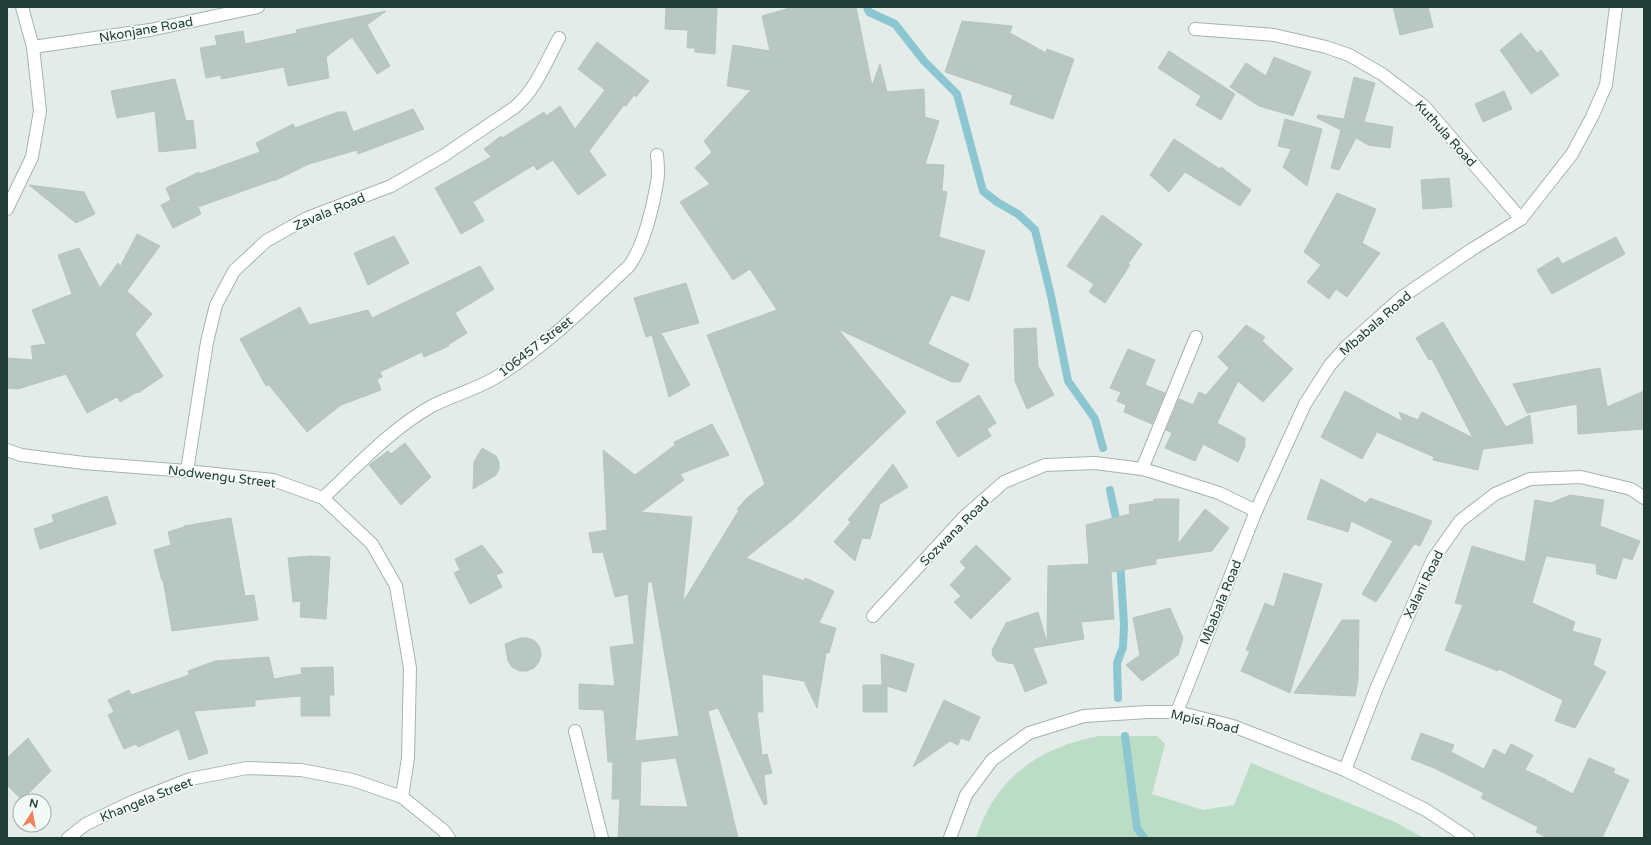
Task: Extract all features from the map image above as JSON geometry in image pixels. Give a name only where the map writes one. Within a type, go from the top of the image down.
[{"type":"street","points":[[7,209],[32,156],[40,111],[34,47],[22,7]]},
{"type":"street","name":"Nkonjane Road","points":[[34,47],[150,30],[258,7]]},
{"type":"street","name":"Mbabala Road","points":[[1177,712],[1256,511],[1305,404],[1330,365],[1346,346],[1402,297],[1471,250],[1521,219],[1572,154],[1592,117],[1606,85],[1616,7]]},
{"type":"street","name":"Kuthula Road","points":[[1195,29],[1274,35],[1326,47],[1349,55],[1382,74],[1424,106],[1521,219]]},
{"type":"street","name":"Zavala Road","points":[[187,471],[207,342],[216,306],[234,271],[266,240],[307,218],[391,186],[443,156],[515,107],[525,98],[534,85],[559,38]]},
{"type":"street","name":"106457 Street","points":[[324,498],[379,445],[412,419],[431,407],[497,377],[536,349],[628,267],[634,259],[642,242],[657,182],[657,155]]},
{"type":"street","points":[[1142,470],[1196,336]]},
{"type":"street","name":"Nodwengu Street","points":[[7,450],[21,455],[84,463],[187,471],[273,480],[324,498],[372,544],[396,586],[410,668],[408,758],[402,797]]},
{"type":"street","name":"Sozwana Road","points":[[873,616],[964,517],[1004,482],[1045,465],[1095,463],[1156,473],[1219,494],[1256,511]]},
{"type":"street","name":"Xalani Road","points":[[1345,770],[1377,687],[1433,559],[1460,521],[1495,494],[1530,479],[1581,477],[1631,489],[1644,498]]},
{"type":"street","name":"Mpisi Road","points":[[950,838],[966,795],[992,760],[1029,733],[1084,716],[1148,712],[1177,712],[1233,726],[1345,770],[1426,810],[1468,838]]},
{"type":"street","points":[[575,731],[602,838]]},
{"type":"street","name":"Khangela Street","points":[[68,838],[86,824],[134,801],[183,781],[247,768],[300,770],[353,780],[402,797],[444,831],[449,838]]},
{"type":"green space","points":[[1099,736],[1157,736],[1165,744],[1152,794],[1203,810],[1234,805],[1251,763],[1395,822],[1424,838],[976,838],[995,798],[1008,782],[1022,769],[1039,757],[1057,748],[1077,741]]},
{"type":"building","points":[[666,7],[717,7],[715,54],[695,52],[695,48],[687,48],[688,30],[665,29]]},
{"type":"building","points":[[793,7],[856,7],[872,86],[880,64],[887,92],[924,89],[925,117],[939,121],[925,164],[944,165],[942,191],[947,192],[939,237],[985,251],[969,301],[951,295],[928,344],[969,364],[960,382],[952,382],[838,329],[906,412],[794,519],[746,558],[804,581],[805,578],[834,591],[819,623],[836,628],[829,653],[826,653],[817,708],[804,681],[762,674],[763,712],[757,712],[762,755],[767,754],[772,773],[764,775],[767,804],[764,805],[718,708],[708,711],[738,838],[618,838],[620,799],[612,799],[613,762],[608,762],[604,710],[579,709],[579,684],[615,686],[610,647],[643,643],[634,643],[628,594],[615,597],[603,552],[593,553],[589,533],[607,530],[603,450],[635,475],[675,445],[674,442],[712,424],[729,455],[680,474],[684,480],[641,512],[692,517],[683,602],[739,510],[737,509],[748,497],[765,484],[707,335],[777,310],[750,269],[733,280],[680,202],[710,184],[695,168],[712,152],[704,141],[751,90],[727,86],[733,45],[770,51],[762,16]],"holes":[[[648,582],[652,582],[679,736],[635,741]],[[676,758],[688,807],[640,806],[641,762]]]},
{"type":"building","points":[[1393,7],[1428,7],[1433,27],[1400,35]]},
{"type":"building","points":[[386,11],[367,25],[390,66],[377,74],[352,37],[326,57],[329,78],[288,86],[284,67],[221,79],[221,75],[206,78],[200,48],[217,45],[215,36],[243,31],[245,44],[297,33],[296,30]]},
{"type":"building","points":[[962,21],[1012,26],[1010,33],[1046,53],[1047,49],[1074,59],[1053,119],[1010,104],[1013,95],[945,72]]},
{"type":"building","points":[[1521,33],[1537,53],[1541,50],[1559,75],[1531,94],[1500,50]]},
{"type":"building","points":[[597,42],[649,81],[636,97],[634,95],[626,106],[624,105],[589,151],[606,175],[578,195],[553,160],[537,170],[534,165],[473,202],[484,221],[461,234],[435,188],[491,157],[484,149],[501,136],[502,138],[544,112],[546,116],[560,106],[575,129],[605,90],[578,69]]},
{"type":"building","points":[[1169,51],[1235,94],[1221,120],[1196,105],[1201,96],[1158,68]]},
{"type":"building","points":[[1274,57],[1311,72],[1293,116],[1259,106],[1230,87],[1246,63],[1266,76]]},
{"type":"building","points":[[1354,77],[1375,83],[1364,122],[1393,127],[1390,148],[1368,145],[1356,138],[1339,170],[1331,168],[1341,130],[1317,118],[1318,115],[1344,119]]},
{"type":"building","points":[[175,79],[186,121],[193,120],[196,148],[159,152],[155,111],[117,118],[111,91]]},
{"type":"building","points":[[1504,91],[1512,109],[1483,122],[1475,104]]},
{"type":"building","points":[[413,109],[424,129],[358,154],[357,150],[309,164],[274,181],[198,207],[201,214],[173,228],[161,205],[171,200],[166,188],[199,172],[199,174],[260,152],[256,143],[293,124],[295,128],[338,112],[346,112],[353,132]]},
{"type":"building","points":[[1285,119],[1322,129],[1307,186],[1283,167],[1291,149],[1278,146]]},
{"type":"building","points":[[1174,139],[1220,169],[1221,167],[1251,190],[1240,206],[1185,172],[1169,192],[1150,175]]},
{"type":"building","points":[[1449,178],[1452,207],[1423,209],[1421,180]]},
{"type":"building","points":[[29,185],[84,192],[95,214],[76,223]]},
{"type":"building","points":[[1337,193],[1376,209],[1362,243],[1380,253],[1347,297],[1336,289],[1329,299],[1307,282],[1321,265],[1304,252]]},
{"type":"building","points":[[1102,215],[1142,244],[1128,264],[1130,265],[1105,303],[1089,292],[1094,284],[1067,266]]},
{"type":"building","points":[[137,234],[160,246],[127,291],[152,314],[135,334],[163,376],[138,393],[137,392],[120,402],[117,397],[87,413],[66,374],[18,389],[7,388],[7,358],[33,360],[31,346],[46,344],[32,310],[72,294],[58,255],[79,248],[100,288],[118,263],[120,267]]},
{"type":"building","points":[[394,236],[409,263],[368,285],[354,253]]},
{"type":"building","points":[[1616,237],[1625,254],[1552,294],[1537,270],[1558,257],[1562,264]]},
{"type":"building","points":[[480,266],[494,289],[455,313],[467,333],[448,345],[449,346],[424,357],[422,352],[380,372],[382,377],[377,379],[381,390],[341,405],[307,432],[269,385],[266,386],[240,339],[300,307],[309,325],[368,310],[372,318]]},
{"type":"building","points":[[686,283],[699,323],[661,333],[690,385],[669,397],[652,335],[646,337],[634,298]]},
{"type":"building","points":[[1443,322],[1506,427],[1530,415],[1533,443],[1483,449],[1478,470],[1433,460],[1434,457],[1377,432],[1362,459],[1321,437],[1345,391],[1403,422],[1399,412],[1418,420],[1422,412],[1473,438],[1432,359],[1429,360],[1416,338]]},
{"type":"building","points":[[1246,325],[1265,337],[1262,341],[1293,369],[1263,402],[1238,381],[1217,423],[1245,438],[1245,446],[1238,462],[1203,444],[1195,461],[1165,448],[1172,433],[1166,430],[1179,399],[1193,405],[1199,392],[1206,395],[1229,368],[1218,357]]},
{"type":"building","points":[[1036,328],[1038,366],[1054,395],[1027,409],[1015,381],[1014,329]]},
{"type":"building","points":[[1128,349],[1155,360],[1145,385],[1165,393],[1152,424],[1124,412],[1126,405],[1117,401],[1121,392],[1110,388]]},
{"type":"building","points":[[1600,368],[1607,407],[1644,391],[1644,429],[1578,434],[1577,404],[1527,413],[1513,384]]},
{"type":"building","points":[[979,395],[996,423],[987,429],[991,436],[958,457],[936,422]]},
{"type":"building","points":[[405,443],[431,477],[401,505],[369,465],[388,451],[391,454]]},
{"type":"building","points":[[482,448],[496,456],[499,462],[499,469],[496,475],[473,489],[474,462]]},
{"type":"building","points":[[893,464],[908,487],[880,504],[870,539],[862,538],[855,561],[834,542],[851,522],[848,520]]},
{"type":"building","points":[[1321,479],[1366,503],[1370,498],[1432,521],[1420,546],[1414,544],[1376,602],[1362,594],[1393,541],[1351,521],[1348,532],[1307,519]]},
{"type":"building","points":[[1570,495],[1604,500],[1600,526],[1640,541],[1632,560],[1623,557],[1616,579],[1597,574],[1596,564],[1546,556],[1532,603],[1575,622],[1572,631],[1601,639],[1593,665],[1606,672],[1575,728],[1555,721],[1563,700],[1499,669],[1498,671],[1445,650],[1463,605],[1455,603],[1472,546],[1525,562],[1535,500],[1551,503]]},
{"type":"building","points":[[107,496],[116,524],[40,549],[34,529],[54,522],[52,515]]},
{"type":"building","points":[[1154,499],[1179,499],[1178,544],[1205,509],[1229,528],[1212,551],[1156,559],[1156,564],[1111,572],[1114,619],[1081,622],[1084,639],[1033,648],[1047,683],[1025,692],[1014,664],[997,661],[993,656],[992,650],[1006,623],[1038,612],[1047,643],[1048,566],[1089,564],[1086,525],[1130,514],[1129,505],[1154,501]]},
{"type":"building","points":[[231,518],[245,596],[254,595],[258,620],[172,631],[163,580],[162,581],[154,550],[171,545],[168,532],[184,526]]},
{"type":"building","points":[[482,545],[503,572],[496,575],[502,587],[470,604],[454,573],[460,570],[455,559]]},
{"type":"building","points":[[976,545],[1011,579],[971,619],[954,602],[961,596],[950,585],[966,568],[960,562]]},
{"type":"building","points":[[310,556],[330,557],[326,619],[300,617],[301,601],[293,602],[288,558]]},
{"type":"building","points":[[1284,573],[1322,584],[1290,693],[1241,671],[1250,651],[1246,650],[1265,603],[1274,607]]},
{"type":"building","points":[[1170,608],[1183,638],[1178,655],[1142,681],[1126,665],[1140,655],[1133,618]]},
{"type":"building","points":[[1342,620],[1359,620],[1358,680],[1355,696],[1294,693]]},
{"type":"building","points":[[520,638],[528,638],[535,641],[540,648],[541,655],[539,662],[534,668],[527,671],[519,671],[512,667],[508,661],[505,644]]},
{"type":"building","points":[[881,654],[914,664],[906,692],[887,686],[887,712],[863,712],[863,685],[882,685]]},
{"type":"building","points":[[269,657],[274,679],[302,674],[301,668],[333,667],[334,695],[329,695],[330,716],[301,716],[301,696],[255,700],[255,706],[194,711],[208,753],[189,760],[179,729],[138,747],[136,744],[124,749],[108,715],[114,712],[108,700],[129,690],[131,695],[189,675],[188,671],[215,661]]},
{"type":"building","points":[[944,700],[980,717],[969,741],[961,738],[958,745],[950,741],[913,767]]},
{"type":"building","points":[[1421,733],[1454,745],[1451,752],[1484,769],[1494,749],[1505,755],[1511,744],[1533,755],[1525,770],[1547,780],[1543,787],[1548,781],[1573,794],[1589,758],[1615,769],[1613,773],[1629,780],[1602,838],[1547,838],[1536,832],[1538,827],[1481,798],[1484,793],[1434,768],[1411,759]]},
{"type":"building","points":[[28,738],[51,771],[29,793],[15,793],[7,785],[7,758]]},
{"type":"waterway","points":[[867,7],[869,12],[895,24],[924,61],[957,94],[983,191],[997,202],[1018,214],[1035,230],[1051,296],[1068,381],[1095,419],[1103,448]]},
{"type":"waterway","points":[[1110,490],[1118,528]]},
{"type":"waterway","points":[[1118,698],[1117,663],[1123,647],[1124,625],[1120,560]]},
{"type":"waterway","points":[[1125,736],[1137,828],[1144,838]]}]
